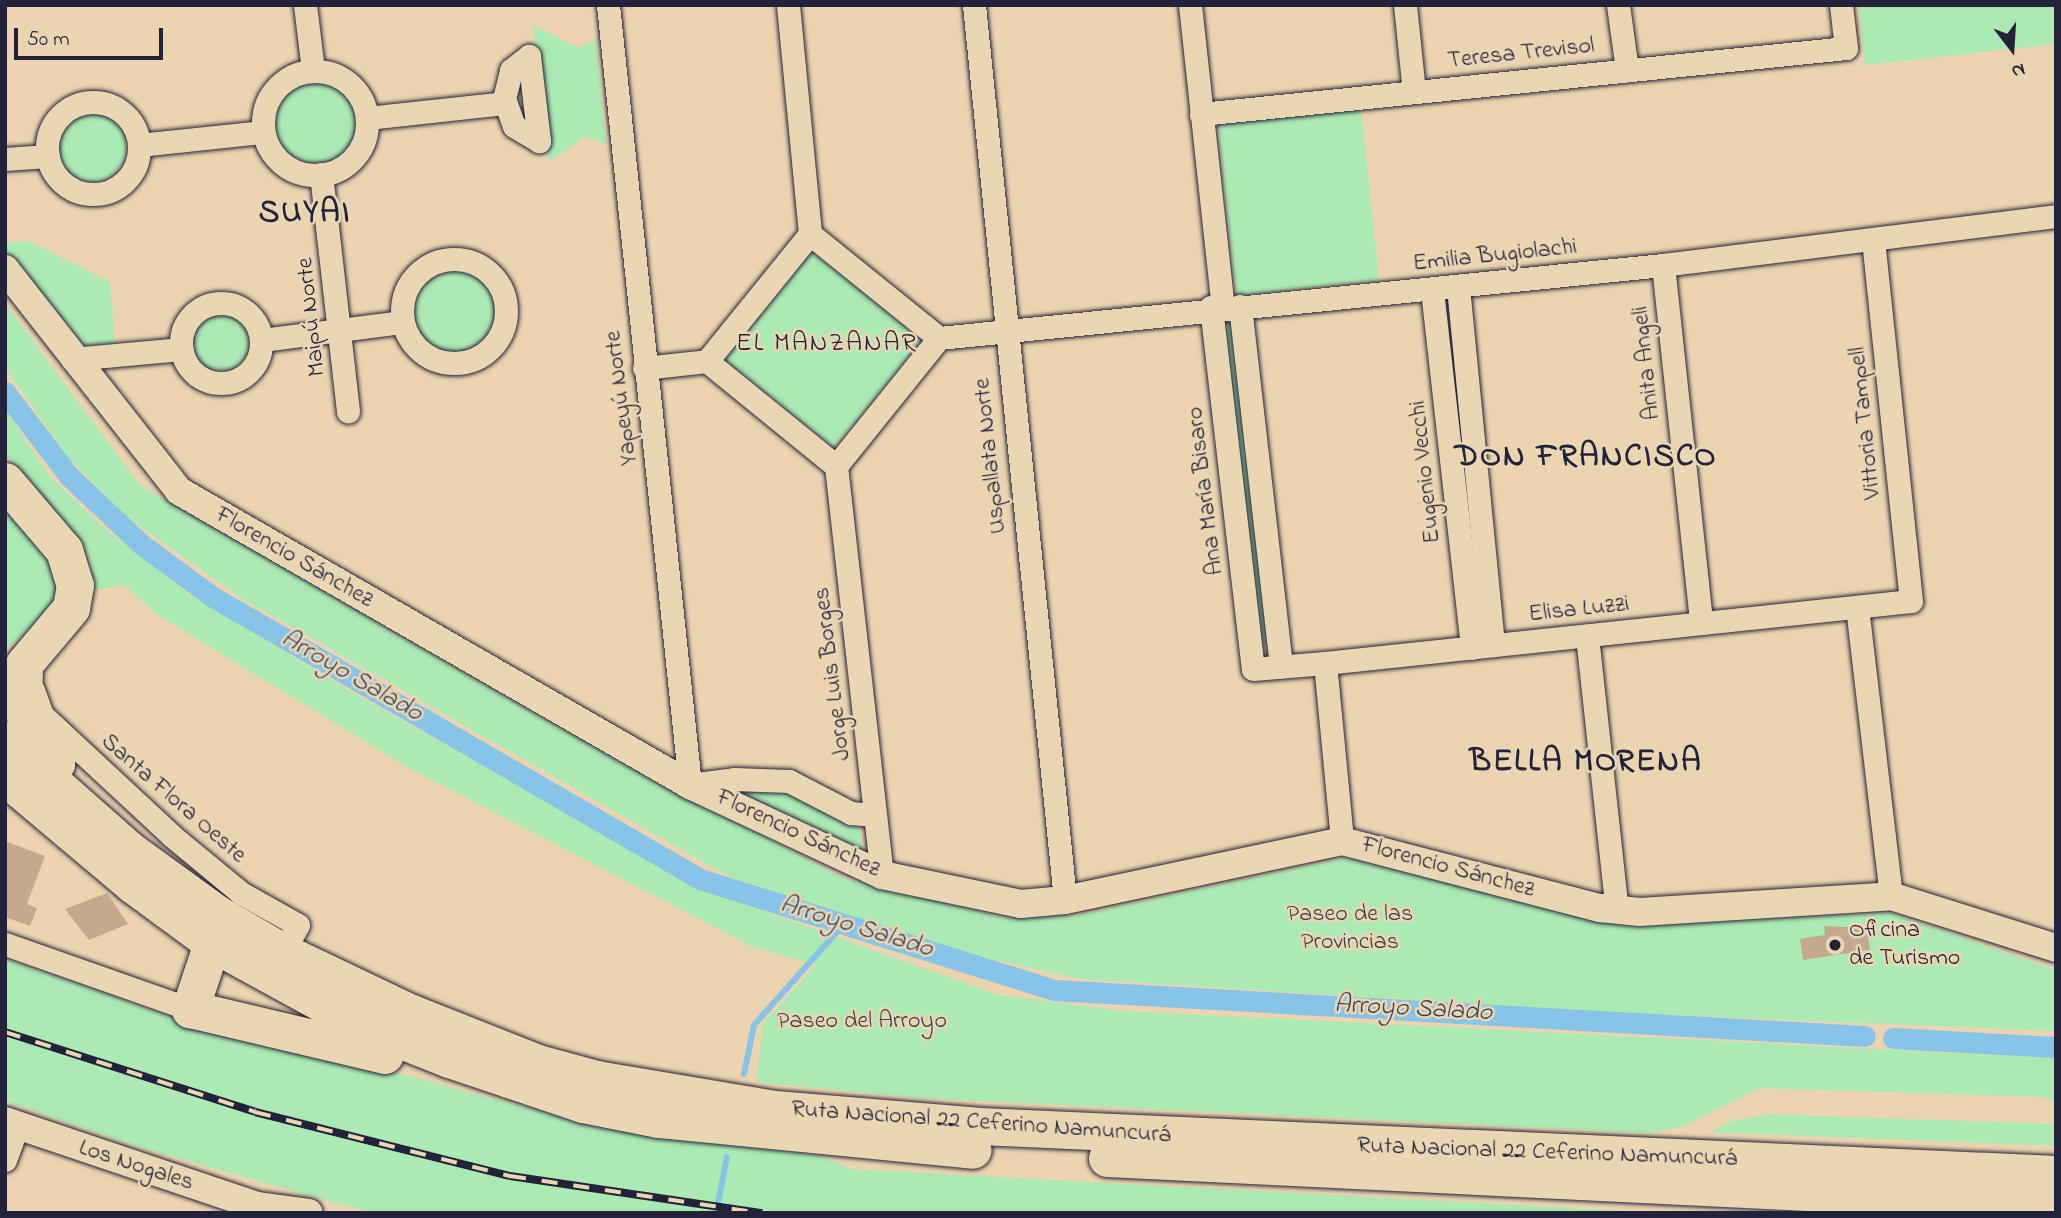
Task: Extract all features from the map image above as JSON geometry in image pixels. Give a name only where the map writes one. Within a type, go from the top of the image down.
[{"type":"highway","points":[[5,481],[64,550],[75,585],[71,608],[14,666],[23,710],[43,751],[214,928],[190,1009],[583,1104]]},
{"type":"highway","name":"Ruta Nacional 22 Ceferino Namuncurá","points":[[5,740],[214,928],[284,952],[409,1012],[538,1063],[658,1092],[775,1109],[980,1126],[2056,1174]]},
{"type":"highway","name":"Ruta Nacional 22 Ceferino Namuncurá","points":[[5,777],[132,884],[214,928],[358,1023],[583,1104],[658,1119],[882,1144],[1244,1167],[2056,1204]]},
{"type":"highway","points":[[1524,1152],[1670,1138],[2056,1153]]},
{"type":"street","points":[[305,5],[313,71]]},
{"type":"street","name":"Yapeyú Norte","points":[[608,5],[644,368],[690,785]]},
{"type":"street","points":[[644,368],[707,361],[810,234],[788,5]]},
{"type":"street","name":"Uspallata Norte","points":[[974,5],[1004,332],[1065,900]]},
{"type":"street","name":"Ana María Bisaro","points":[[1189,5],[1225,307],[1280,667]]},
{"type":"street","points":[[1405,5],[1414,92]]},
{"type":"street","points":[[1618,5],[1627,70]]},
{"type":"street","name":"Teresa Trevisol","points":[[1201,114],[1846,48],[1842,5]]},
{"type":"street","points":[[313,71],[338,75],[352,85],[367,118],[361,149],[350,162],[321,174],[284,166],[272,153],[263,132],[266,103],[275,88],[313,71]]},
{"type":"street","points":[[93,102],[121,111],[139,145],[126,180],[99,194],[69,188],[48,156],[55,122],[72,108],[93,102]]},
{"type":"street","points":[[367,118],[504,103]]},
{"type":"street","points":[[139,145],[263,132]]},
{"type":"street","points":[[5,159],[48,156]]},
{"type":"street","name":"Maipú Norte","points":[[321,174],[341,330],[348,411]]},
{"type":"street","name":"Emilia Bugiolachi","points":[[939,338],[1225,307],[1432,290],[1663,265],[2056,216]]},
{"type":"street","points":[[707,361],[836,466],[939,338],[810,234]]},
{"type":"street","name":"Vittoria Tampell","points":[[1873,240],[1911,601]]},
{"type":"street","points":[[449,258],[472,261],[492,273],[507,304],[506,321],[494,344],[474,360],[457,363],[424,354],[403,322],[410,282],[420,270],[449,258]]},
{"type":"street","name":"Anita Angeli","points":[[1663,265],[1701,623]]},
{"type":"street","name":"Florencio Sánchez","points":[[5,269],[72,359],[179,491],[690,785],[882,875],[1021,904],[1065,900],[1342,841],[1617,910],[1891,896],[2056,948]]},
{"type":"street","name":"Eugenio Vecchi","points":[[1458,287],[1482,646]]},
{"type":"street","name":"Eugenio Vecchi","points":[[1432,290],[1482,646]]},
{"type":"street","points":[[215,303],[251,314],[262,340],[256,364],[247,374],[222,384],[196,375],[181,349],[192,315],[215,303]]},
{"type":"street","name":"Ana María Bisaro","points":[[1225,307],[1253,669]]},
{"type":"street","points":[[262,340],[403,322]]},
{"type":"street","points":[[72,359],[181,349]]},
{"type":"street","name":"Jorge Luis Borges","points":[[836,466],[882,875]]},
{"type":"street","name":"Elisa Luzzi","points":[[1253,669],[1911,601]]},
{"type":"street","points":[[1857,607],[1891,896]]},
{"type":"street","points":[[1587,636],[1617,910]]},
{"type":"street","points":[[1325,663],[1342,841]]},
{"type":"street","name":"Santa Flora Oeste","points":[[14,666],[42,715],[78,752],[241,893],[298,925],[284,952]]},
{"type":"street","name":"Florencio Sánchez","points":[[690,785],[734,779],[789,781],[851,813],[875,815]]},
{"type":"street","points":[[5,944],[190,1009]]},
{"type":"street","points":[[5,1160],[12,1123]]},
{"type":"street","name":"Los Nogales","points":[[12,1123],[263,1209],[310,1213]]},
{"type":"green space","points":[[1859,5],[2056,5],[2056,44],[1865,65]]},
{"type":"green space","points":[[533,25],[578,48],[596,39],[606,145],[586,136],[549,162]]},
{"type":"green space","points":[[315,81],[331,84],[345,93],[354,107],[357,123],[354,139],[345,153],[331,162],[315,165],[299,162],[285,153],[276,139],[273,123],[276,107],[285,93],[299,84]]},
{"type":"green space","points":[[1361,108],[1379,280],[1236,295],[1218,123]]},
{"type":"green space","points":[[85,114],[99,114],[111,119],[121,129],[126,148],[121,167],[111,177],[99,182],[85,182],[73,177],[63,167],[58,155],[58,141],[63,129],[73,119]]},
{"type":"green space","points":[[28,241],[110,282],[115,345],[73,348],[5,255],[5,243]]},
{"type":"green space","points":[[812,251],[922,340],[834,448],[725,359]]},
{"type":"green space","points":[[454,269],[470,272],[484,281],[493,295],[496,311],[493,327],[484,341],[470,350],[454,353],[438,350],[424,341],[415,327],[412,311],[415,295],[424,281],[438,272]]},
{"type":"green space","name":"Paseo de las Provincias","points":[[5,304],[140,485],[552,724],[843,878],[1005,918],[1074,916],[1345,858],[1625,926],[1891,913],[2056,970],[2056,1031],[1601,1012],[1081,979],[951,950],[728,876],[243,599],[127,517],[68,457],[5,367]]},
{"type":"green space","points":[[215,315],[227,315],[237,319],[245,327],[249,343],[245,359],[237,367],[227,371],[215,371],[205,367],[197,359],[193,349],[193,337],[197,327],[205,319]]},
{"type":"green space","points":[[1232,323],[1271,643],[1263,644],[1224,324]]},
{"type":"green space","name":"Paseo del Arroyo","points":[[5,409],[50,477],[103,527],[189,594],[352,692],[699,888],[998,995],[1124,1011],[2056,1058],[2056,1103],[2044,1097],[1760,1088],[1683,1126],[1652,1133],[919,1098],[756,1082],[763,1024],[816,965],[753,947],[409,768],[155,613],[124,585],[96,590],[87,550],[5,453]]},
{"type":"green space","points":[[5,505],[52,564],[59,589],[55,609],[5,650]]},
{"type":"green space","points":[[732,790],[787,793],[860,829],[864,855]]},
{"type":"green space","points":[[5,959],[226,1036],[383,1069],[595,1126],[821,1156],[850,1169],[1663,1213],[372,1213],[142,1148],[5,1101]]},
{"type":"green space","points":[[1767,1114],[2056,1124],[2056,1146],[1711,1132],[1728,1122]]},
{"type":"building","points":[[5,841],[45,856],[27,904],[37,908],[30,926],[5,917]]},
{"type":"building","points":[[107,893],[128,924],[89,940],[65,909]]},
{"type":"building","name":"Oficina de Turismo","points":[[1824,926],[1867,928],[1870,950],[1803,960],[1800,939],[1825,935]]},
{"type":"waterway","name":"Arroyo Salado","points":[[5,392],[69,476],[142,545],[213,597],[700,879],[1054,990],[1865,1036]]},
{"type":"waterway","points":[[744,1074],[754,1025],[844,924]]},
{"type":"waterway","name":"Arroyo Salado","points":[[1893,1038],[2056,1047]]},
{"type":"waterway","points":[[716,1213],[727,1157]]},
{"type":"railway","points":[[5,1032],[255,1112],[510,1176],[762,1213]]},
{"type":"place","name":"Oficina de Turismo","points":[[1835,945]]},
{"type":"district","name":"SUYAI","points":[[305,214]]},
{"type":"district","name":"EL MANZANAR","points":[[827,345]]},
{"type":"district","name":"DON FRANCISCO","points":[[1586,458]]},
{"type":"district","name":"BELLA MORENA","points":[[1586,763]]}]
